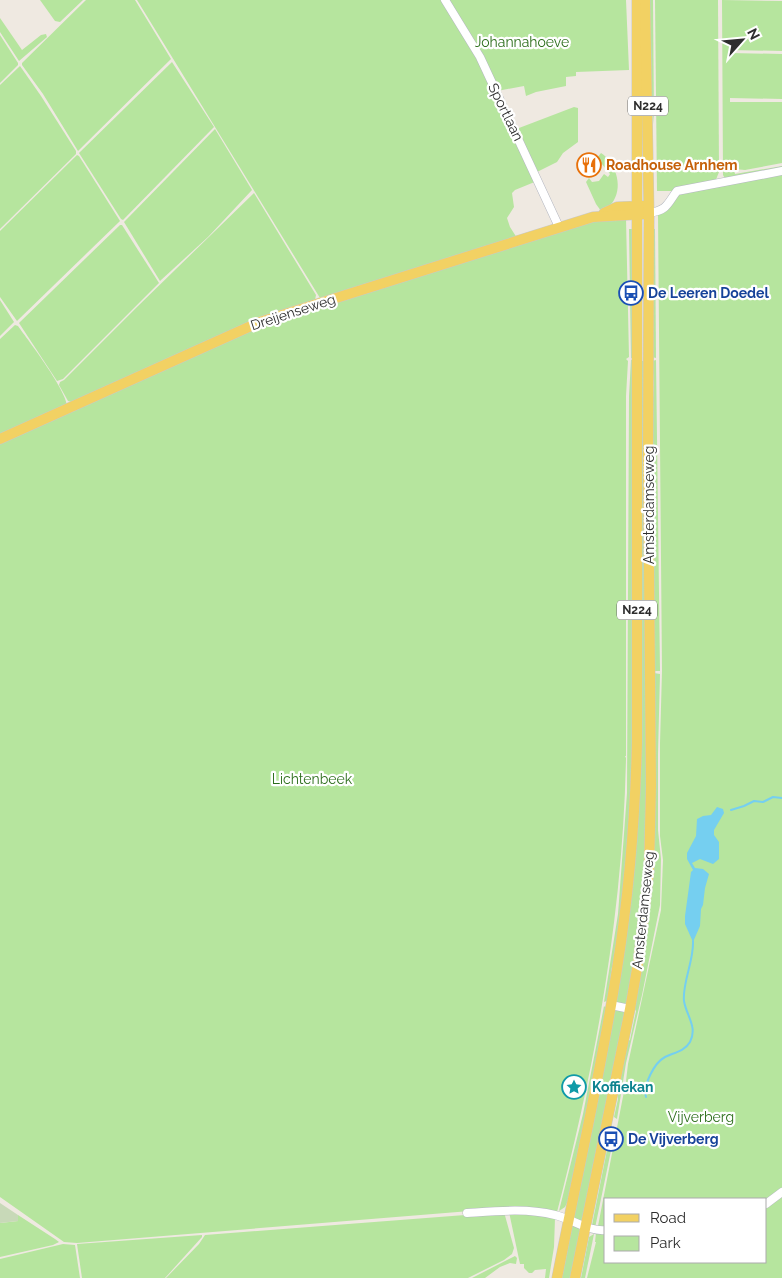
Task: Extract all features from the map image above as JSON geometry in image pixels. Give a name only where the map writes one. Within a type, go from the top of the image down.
[{"type":"main road","name":"Amsterdamseweg","points":[[557,1278],[611,1005],[628,893],[636,784],[637,0]]},
{"type":"main road","name":"Amsterdamseweg","points":[[575,1278],[630,1009],[644,917],[651,830],[648,459],[649,209],[645,0]]},
{"type":"main road","name":"Dreijenseweg","points":[[0,440],[260,322],[560,227],[598,216],[649,209]]},
{"type":"street","name":"Sportlaan","points":[[445,0],[483,65],[560,227]]},
{"type":"street","points":[[649,209],[664,208],[670,203],[677,191],[782,171]]},
{"type":"street","points":[[611,1005],[630,1009]]},
{"type":"street","points":[[767,1203],[782,1192]]},
{"type":"street","points":[[467,1214],[524,1210],[557,1215],[596,1231],[604,1230]]},
{"type":"green space","points":[[40,0],[83,0],[60,22],[55,21]]},
{"type":"green space","points":[[86,0],[135,0],[171,59],[78,151],[22,63]]},
{"type":"green space","points":[[137,0],[442,0],[473,48],[537,181],[512,193],[514,207],[507,218],[517,238],[320,298]]},
{"type":"green space","name":"Johannahoeve","points":[[447,0],[626,0],[629,70],[576,72],[576,76],[566,77],[566,86],[526,96],[524,86],[497,91]]},
{"type":"green space","points":[[648,0],[653,0],[654,124],[651,95]]},
{"type":"green space","points":[[655,0],[718,0],[719,172],[715,182],[674,191],[657,191]]},
{"type":"green space","points":[[722,0],[782,1],[782,51],[729,50],[730,53],[782,54],[782,99],[730,98],[730,102],[782,102],[782,163],[745,170],[734,169],[735,174],[782,166],[782,169],[726,180],[723,175]]},
{"type":"green space","points":[[0,18],[22,50],[41,35],[46,34],[47,37],[19,61],[0,32]]},
{"type":"green space","points":[[0,35],[18,65],[0,83]]},
{"type":"green space","points":[[172,62],[214,127],[123,220],[79,153]]},
{"type":"green space","points":[[20,66],[76,151],[76,154],[0,229],[0,85]]},
{"type":"green space","points":[[574,107],[578,108],[578,142],[563,153],[557,162],[537,172],[518,134],[519,128]]},
{"type":"green space","points":[[215,129],[252,190],[208,237],[160,281],[124,222]]},
{"type":"green space","points":[[601,153],[614,168],[618,188],[613,202],[601,211],[586,182],[589,178],[592,182],[599,181],[604,174],[608,177],[610,174],[597,158]]},
{"type":"green space","points":[[77,155],[120,221],[17,321],[0,297],[0,231]]},
{"type":"green space","name":"Vijverberg","points":[[782,173],[782,1190],[767,1201],[767,1198],[604,1198],[604,1228],[598,1226],[628,1064],[661,910],[663,860],[660,836],[662,671],[658,215],[678,194]]},
{"type":"green space","points":[[254,193],[316,295],[315,300],[75,403],[68,401],[59,385],[60,382]]},
{"type":"green space","name":"Lichtenbeek","points":[[626,218],[629,357],[626,359],[628,361],[626,396],[626,758],[624,816],[613,930],[605,987],[584,1100],[557,1212],[507,1208],[77,1243],[64,1242],[0,1197],[0,442],[250,329],[578,224]]},
{"type":"green space","points":[[122,225],[159,283],[63,379],[57,381],[19,323]]},
{"type":"green space","points":[[629,229],[634,229],[632,277],[634,358],[631,358]]},
{"type":"green space","points":[[652,229],[655,229],[656,358],[652,357]]},
{"type":"green space","points":[[0,300],[14,322],[0,336]]},
{"type":"green space","points":[[15,325],[18,326],[55,378],[66,400],[67,407],[0,437],[0,339]]},
{"type":"green space","points":[[631,360],[634,360],[632,435],[634,480],[632,793],[621,923],[611,972],[609,1000],[604,1002],[618,914],[627,793],[629,396]]},
{"type":"green space","points":[[656,360],[660,671],[653,671],[651,430],[654,383],[652,361]]},
{"type":"green space","points":[[641,361],[645,361],[646,871],[627,1005],[615,1002],[630,893]]},
{"type":"green space","points":[[654,673],[660,674],[658,830],[661,859],[660,905],[626,1063],[617,1119],[614,1117],[618,1099],[617,1089],[626,1042],[630,1040],[636,1011],[634,1008],[640,974]]},
{"type":"green space","points":[[604,1006],[606,1008],[584,1128],[567,1203],[559,1211],[583,1114]]},
{"type":"green space","points":[[617,1009],[626,1012],[583,1223],[573,1220],[613,1010]]},
{"type":"green space","points":[[612,1135],[614,1136],[595,1228],[592,1225],[608,1145],[610,1145]]},
{"type":"green space","points":[[782,1194],[782,1278],[587,1278],[596,1242],[596,1233],[604,1232],[604,1263],[767,1263],[767,1204]]},
{"type":"green space","points":[[0,1203],[18,1215],[18,1221],[0,1223]]},
{"type":"green space","points":[[504,1212],[514,1248],[512,1254],[468,1278],[166,1278],[199,1244],[205,1235]]},
{"type":"green space","points":[[509,1212],[555,1218],[554,1247],[549,1278],[545,1278],[546,1269],[535,1270],[529,1273],[524,1268],[524,1264],[520,1264]]},
{"type":"green space","points":[[18,1215],[59,1242],[0,1257],[0,1223],[18,1221]]},
{"type":"green space","points":[[573,1223],[582,1226],[572,1278],[562,1278]]},
{"type":"green space","points":[[594,1234],[585,1278],[581,1278],[589,1237]]},
{"type":"green space","points":[[202,1235],[165,1278],[82,1278],[77,1244]]},
{"type":"green space","points":[[63,1244],[75,1245],[80,1278],[0,1278],[0,1259]]},
{"type":"green space","points":[[515,1256],[517,1258],[516,1264],[510,1263],[500,1267],[485,1278],[472,1278]]},
{"type":"water","points":[[717,807],[723,809],[724,813],[714,830],[714,835],[719,842],[719,859],[713,864],[700,859],[692,863],[695,868],[703,869],[709,874],[701,909],[700,926],[693,942],[685,924],[691,872],[693,870],[687,859],[687,853],[696,836],[697,819],[711,815]]},
{"type":"waterway","points":[[731,810],[754,801],[763,802],[773,797],[782,798]]},
{"type":"waterway","points":[[646,1097],[646,1087],[653,1069],[665,1057],[685,1048],[692,1037],[693,1031],[685,1006],[684,994],[692,956],[693,941]]},
{"type":"place","name":"Roadhouse Arnhem","points":[[589,165]]},
{"type":"place","name":"De Leeren Doedel","points":[[631,293]]},
{"type":"place","name":"Koffiekan","points":[[574,1087]]},
{"type":"place","name":"De Vijverberg","points":[[611,1139]]}]
